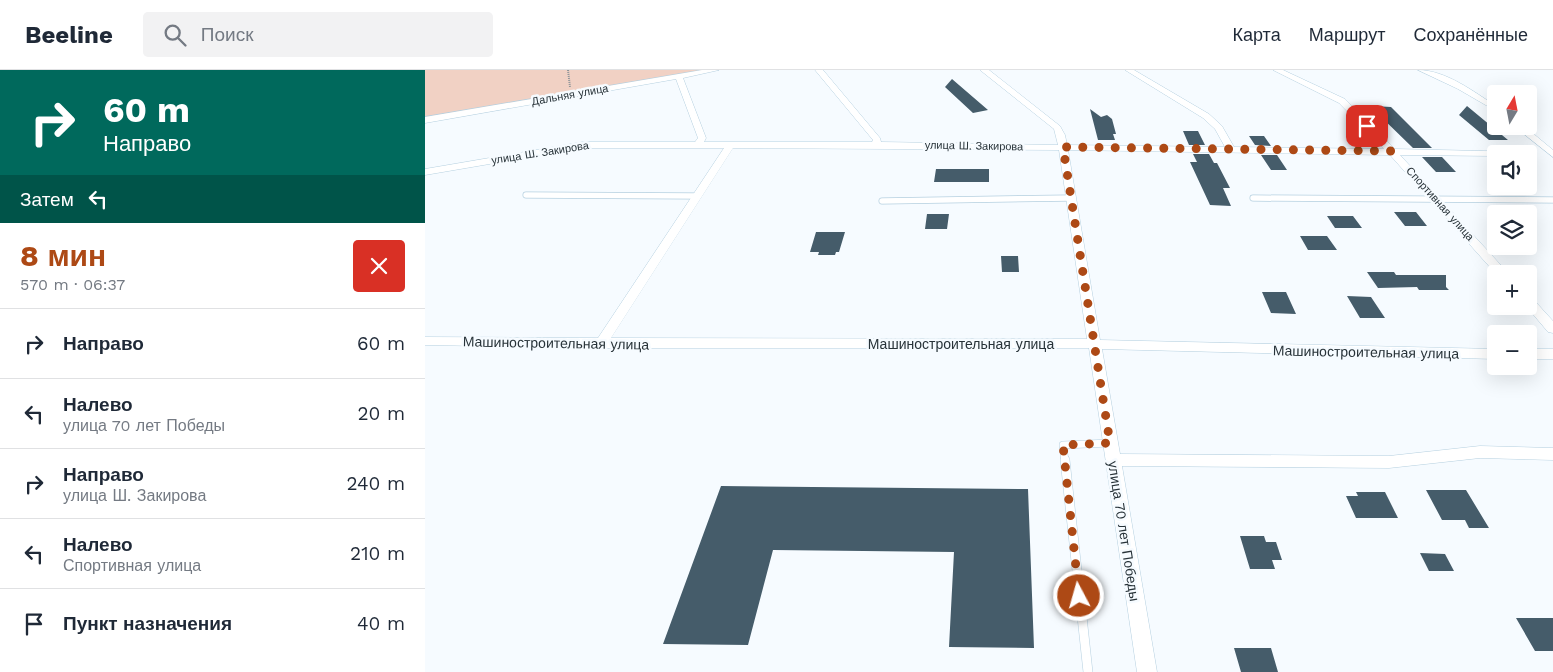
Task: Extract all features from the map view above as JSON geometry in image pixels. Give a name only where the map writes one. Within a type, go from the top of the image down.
[{"type":"street","name":"Дальняя улица","points":[[425,120],[715,70]]},
{"type":"street","points":[[819,70],[877,140],[876,145]]},
{"type":"street","name":"улица 70 лет Победы","points":[[984,70],[1057,128],[1061,135],[1147,672]]},
{"type":"street","points":[[1129,70],[1206,116],[1219,128],[1231,150]]},
{"type":"street","name":"Спортивная улица","points":[[1277,70],[1342,101],[1391,151],[1495,265]]},
{"type":"street","points":[[1422,70],[1461,87],[1487,103]]},
{"type":"street","points":[[679,76],[702,138],[698,145]]},
{"type":"street","points":[[1529,135],[1553,154]]},
{"type":"street","points":[[601,344],[730,144]]},
{"type":"street","name":"улица Ш. Закирова","points":[[425,172],[583,145],[876,145],[1487,153]]},
{"type":"street","name":"улица Ш. Закирова","points":[[1537,154],[1553,154]]},
{"type":"street","points":[[1537,311],[1553,328]]},
{"type":"street","name":"Машиностроительная улица","points":[[425,341],[601,344],[1094,344],[1413,354],[1487,354]]},
{"type":"street","points":[[1537,354],[1553,354]]},
{"type":"street","points":[[1113,460],[1389,462],[1480,452],[1553,454]]},
{"type":"lane","points":[[526,195],[697,196]]},
{"type":"lane","points":[[882,201],[1071,198]]},
{"type":"lane","points":[[1253,198],[1553,200]]},
{"type":"lane","points":[[1088,672],[1063,445],[1110,443]]},
{"type":"shaded area","points":[[425,70],[715,70],[425,118]]},
{"type":"building","points":[[952,79],[988,110],[973,113],[945,87]]},
{"type":"building","points":[[1373,106],[1391,107],[1432,148],[1413,148],[1374,110],[1377,110]]},
{"type":"building","points":[[1467,106],[1487,123],[1487,135],[1502,135],[1508,140],[1489,140],[1459,115]]},
{"type":"building","points":[[1090,109],[1101,117],[1107,115],[1112,119],[1116,134],[1113,134],[1115,140],[1098,140]]},
{"type":"building","points":[[1183,131],[1198,131],[1205,145],[1189,145]]},
{"type":"building","points":[[1249,136],[1264,136],[1271,146],[1255,145]]},
{"type":"building","points":[[1193,154],[1209,154],[1214,163],[1217,163],[1230,188],[1223,188],[1231,206],[1210,205],[1190,162],[1197,162]]},
{"type":"building","points":[[1261,155],[1277,155],[1287,170],[1271,170]]},
{"type":"building","points":[[1422,157],[1442,157],[1456,172],[1436,172]]},
{"type":"building","points":[[936,169],[989,169],[989,182],[934,182]]},
{"type":"building","points":[[1394,212],[1416,212],[1427,226],[1405,226]]},
{"type":"building","points":[[927,214],[949,214],[947,229],[925,229]]},
{"type":"building","points":[[1327,216],[1353,216],[1362,228],[1335,228]]},
{"type":"building","points":[[816,232],[845,232],[839,252],[836,252],[835,255],[818,255],[819,252],[810,252]]},
{"type":"building","points":[[1300,236],[1327,236],[1337,250],[1308,250]]},
{"type":"building","points":[[1001,256],[1018,256],[1019,272],[1002,272]]},
{"type":"building","points":[[1367,272],[1394,272],[1396,275],[1446,275],[1446,287],[1449,290],[1419,290],[1417,287],[1378,288]]},
{"type":"building","points":[[1262,292],[1286,292],[1296,314],[1271,313]]},
{"type":"building","points":[[1347,296],[1371,297],[1385,318],[1360,318]]},
{"type":"building","points":[[721,486],[1028,489],[1034,648],[949,647],[954,552],[773,550],[748,645],[663,644]]},
{"type":"building","points":[[1426,490],[1466,490],[1489,528],[1469,528],[1465,520],[1442,520]]},
{"type":"building","points":[[1356,492],[1385,492],[1398,518],[1356,518],[1346,496],[1358,496]]},
{"type":"building","points":[[1240,536],[1264,536],[1266,542],[1276,542],[1282,560],[1272,560],[1275,569],[1250,569]]},
{"type":"building","points":[[1420,553],[1445,554],[1454,571],[1429,571]]},
{"type":"building","points":[[1516,618],[1553,618],[1553,651],[1535,651]]},
{"type":"building","points":[[1234,648],[1271,648],[1278,672],[1241,672]]},
{"type":"route","points":[[1079,596],[1063,445],[1110,443],[1063,147],[1391,151],[1367,126]]}]
